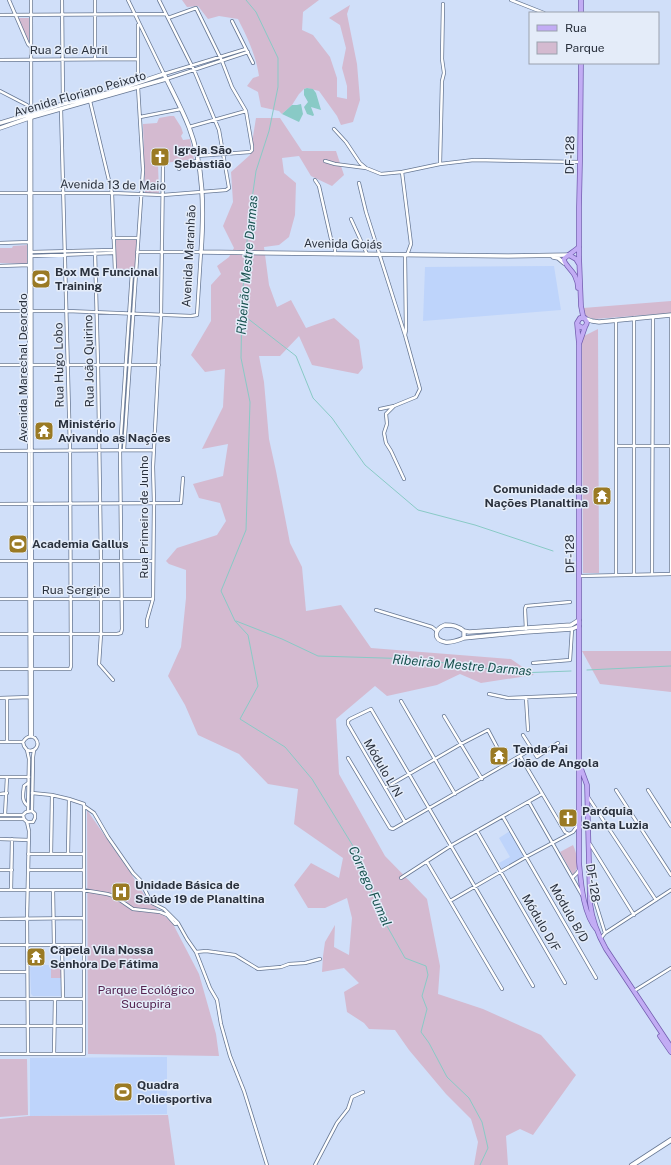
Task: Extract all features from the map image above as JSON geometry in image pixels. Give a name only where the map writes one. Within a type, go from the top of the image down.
[{"type":"main road","points":[[581,0],[581,12]]},
{"type":"main road","name":"DF-128","points":[[579,344],[587,321],[581,306],[579,247],[581,64]]},
{"type":"main road","points":[[564,263],[564,258],[576,251],[579,247]]},
{"type":"main road","points":[[569,255],[576,259],[580,268],[576,272],[573,272]]},
{"type":"main road","name":"DF-128","points":[[564,263],[573,272],[577,281],[580,315],[577,321],[579,344],[580,871],[584,898],[589,917],[593,926],[597,930]]},
{"type":"main road","points":[[579,319],[585,319]]},
{"type":"main road","points":[[578,325],[581,327],[586,326]]},
{"type":"main road","name":"DF-128","points":[[580,764],[586,783],[591,910],[597,930],[600,939],[622,975],[643,1005],[671,1052]]},
{"type":"main road","points":[[579,795],[584,792],[587,796]]},
{"type":"main road","points":[[580,871],[585,876],[589,871]]},
{"type":"main road","name":"DF-128","points":[[622,975],[623,979],[643,1010],[671,1046]]},
{"type":"main road","points":[[643,1005],[643,1010]]},
{"type":"main road","points":[[665,1043],[671,1046],[671,1052]]},
{"type":"street","points":[[9,0],[28,44],[31,47]]},
{"type":"street","name":"Avenida Marechal Deorodo","points":[[31,0],[31,736]]},
{"type":"street","points":[[62,0],[63,104]]},
{"type":"street","points":[[94,0],[95,59]]},
{"type":"street","points":[[128,0],[164,74]]},
{"type":"street","points":[[159,0],[194,70],[219,130],[224,154]]},
{"type":"street","points":[[511,0],[541,12]]},
{"type":"street","points":[[440,164],[442,81],[444,73],[442,59],[443,4]]},
{"type":"street","points":[[168,18],[196,8],[222,61],[232,87],[246,111],[252,146],[252,150],[250,152],[197,156]]},
{"type":"street","points":[[0,15],[166,14]]},
{"type":"street","points":[[232,21],[253,63]]},
{"type":"street","points":[[131,314],[137,272],[143,170],[137,59],[138,23]]},
{"type":"street","name":"Avenida Floriano Peixoto","points":[[138,85],[164,74],[246,49]]},
{"type":"street","name":"Avenida Floriano Peixoto","points":[[0,123],[61,109],[99,96],[166,79],[248,52]]},
{"type":"street","name":"Rua 2 de Abril","points":[[0,60],[137,59]]},
{"type":"street","name":"Avenida Floriano Peixoto","points":[[164,74],[166,79]]},
{"type":"street","name":"Avenida Maranhão","points":[[161,315],[197,315],[203,221],[202,192],[197,156],[189,127],[166,79]]},
{"type":"street","name":"Avenida Marechal Deorodo","points":[[0,91],[27,104],[30,116]]},
{"type":"street","name":"Avenida Floriano Peixoto","points":[[79,102],[90,101],[99,96]]},
{"type":"street","points":[[90,101],[112,192],[113,251],[115,271],[137,272]]},
{"type":"street","name":"Avenida Floriano Peixoto","points":[[0,128],[63,104],[72,104]]},
{"type":"street","name":"Rua Hugo Lobo","points":[[31,670],[70,669],[71,504],[66,253],[61,109]]},
{"type":"street","points":[[140,117],[181,109]]},
{"type":"street","points":[[189,127],[246,111]]},
{"type":"street","points":[[6,121],[5,124],[8,126]]},
{"type":"street","points":[[334,129],[346,142],[360,163],[366,168]]},
{"type":"street","name":"Avenida 13 de Maio","points":[[0,193],[112,192],[141,195],[163,195],[226,190],[230,188],[224,154]]},
{"type":"street","points":[[325,161],[335,164],[366,168],[381,174],[474,160],[580,162]]},
{"type":"street","points":[[178,169],[181,164],[197,161]]},
{"type":"street","points":[[356,167],[360,163]]},
{"type":"street","name":"Rua Primeiro de Junho","points":[[147,626],[147,620],[153,598],[153,467],[161,315],[163,166]]},
{"type":"street","points":[[402,172],[411,244],[406,255],[405,335]]},
{"type":"street","points":[[315,180],[319,186],[331,239],[335,247],[335,254]]},
{"type":"street","points":[[359,183],[366,212],[405,335],[420,389],[416,397],[394,406],[380,409]]},
{"type":"street","points":[[351,218],[366,254]]},
{"type":"street","points":[[113,238],[138,238]]},
{"type":"street","points":[[0,243],[30,242]]},
{"type":"street","name":"Avenida Marechal Deorodo","points":[[30,242],[32,252],[30,256]]},
{"type":"street","points":[[30,256],[113,251]]},
{"type":"street","points":[[32,252],[66,253]]},
{"type":"street","name":"Rua João Quirino","points":[[95,252],[101,599],[99,664],[113,680]]},
{"type":"street","name":"Avenida Goiás","points":[[137,252],[569,255]]},
{"type":"street","name":"Avenida Goiás","points":[[548,256],[558,258],[564,263]]},
{"type":"street","points":[[0,266],[30,265]]},
{"type":"street","points":[[124,450],[132,272]]},
{"type":"street","points":[[0,311],[97,312],[161,315]]},
{"type":"street","points":[[580,576],[616,574],[671,574],[671,316],[599,322],[586,326]]},
{"type":"street","points":[[652,574],[653,317]]},
{"type":"street","points":[[634,318],[634,574]]},
{"type":"street","points":[[585,319],[599,322]]},
{"type":"street","points":[[616,320],[616,574]]},
{"type":"street","points":[[0,365],[159,365]]},
{"type":"street","points":[[0,634],[118,634],[122,629],[120,450],[128,365]]},
{"type":"street","points":[[394,406],[386,414],[387,424],[384,434],[386,443],[404,479]]},
{"type":"street","points":[[616,446],[671,446]]},
{"type":"street","points":[[0,451],[154,450]]},
{"type":"street","points":[[0,504],[181,503],[184,478]]},
{"type":"street","points":[[0,561],[153,561]]},
{"type":"street","name":"Rua Sergipe","points":[[0,599],[153,598]]},
{"type":"street","points":[[526,630],[524,609],[526,606],[570,602]]},
{"type":"street","points":[[376,610],[432,628],[437,631]]},
{"type":"street","points":[[559,628],[571,625],[579,620]]},
{"type":"street","points":[[498,632],[464,638],[456,641],[444,642],[438,638],[436,634],[440,627],[445,625],[453,625],[469,632],[498,632],[559,628],[572,629],[579,626]]},
{"type":"street","points":[[533,663],[570,660],[572,629]]},
{"type":"street","points":[[464,631],[464,638]]},
{"type":"street","points":[[0,670],[31,670]]},
{"type":"street","name":"Avenida Marechal Deorodo","points":[[31,670],[31,736]]},
{"type":"street","points":[[489,694],[508,698],[526,698],[580,694]]},
{"type":"street","points":[[0,698],[30,697]]},
{"type":"street","points":[[7,698],[7,742]]},
{"type":"street","points":[[526,698],[528,730]]},
{"type":"street","points":[[401,701],[455,794]]},
{"type":"street","name":"Módulo L/N","points":[[405,822],[348,724],[348,721],[371,708],[410,774]]},
{"type":"street","points":[[444,716],[482,779]]},
{"type":"street","points":[[385,788],[488,730],[506,764]]},
{"type":"street","points":[[523,735],[537,757],[558,743]]},
{"type":"street","points":[[0,742],[23,742],[31,736],[38,742],[32,757],[32,811],[35,816],[29,831]]},
{"type":"street","points":[[0,815],[24,815],[28,811],[29,759],[23,742]]},
{"type":"street","points":[[348,758],[390,828],[393,829],[532,749]]},
{"type":"street","points":[[27,750],[34,750]]},
{"type":"street","points":[[520,756],[565,832],[569,834]]},
{"type":"street","points":[[410,774],[533,986]]},
{"type":"street","points":[[0,777],[29,777]]},
{"type":"street","points":[[5,815],[7,777]]},
{"type":"street","points":[[28,806],[23,800],[24,786],[29,783]]},
{"type":"street","points":[[616,790],[671,876]]},
{"type":"street","points":[[648,790],[671,826]]},
{"type":"street","points":[[32,793],[52,795],[69,799],[84,805],[94,813],[108,837],[133,873],[140,880],[151,902],[164,909],[178,923],[196,952],[210,988],[217,1000],[221,1024],[230,1056],[244,1091],[267,1165]]},
{"type":"street","points":[[0,794],[7,794]]},
{"type":"street","points":[[400,878],[452,845],[542,794]]},
{"type":"street","points":[[50,854],[52,795]]},
{"type":"street","points":[[587,796],[656,900]]},
{"type":"street","points":[[68,854],[69,799]]},
{"type":"street","points":[[529,802],[584,898]]},
{"type":"street","points":[[0,1054],[84,1054],[84,805]]},
{"type":"street","points":[[24,815],[29,831],[27,890],[28,1054]]},
{"type":"street","name":"Módulo B/D","points":[[503,816],[596,978]]},
{"type":"street","points":[[0,819],[24,819]]},
{"type":"street","points":[[27,822],[33,822]]},
{"type":"street","points":[[450,901],[573,832],[579,824]]},
{"type":"street","name":"Módulo D/F","points":[[477,831],[565,983]]},
{"type":"street","points":[[573,832],[579,838]]},
{"type":"street","points":[[12,839],[12,890]]},
{"type":"street","points":[[0,840],[29,840]]},
{"type":"street","points":[[589,843],[634,914]]},
{"type":"street","points":[[28,854],[84,854]]},
{"type":"street","points":[[427,862],[502,989]]},
{"type":"street","points":[[0,870],[12,870]]},
{"type":"street","points":[[28,870],[83,870]]},
{"type":"street","points":[[572,877],[580,871]]},
{"type":"street","points":[[590,885],[605,933]]},
{"type":"street","points":[[0,890],[83,890],[114,896],[133,909],[160,912],[167,916],[175,924],[178,923]]},
{"type":"street","points":[[52,890],[54,945]]},
{"type":"street","points":[[600,939],[605,933],[671,890]]},
{"type":"street","points":[[0,919],[83,918]]},
{"type":"street","points":[[0,945],[83,945]]},
{"type":"street","points":[[62,945],[63,999]]},
{"type":"street","points":[[196,952],[206,950],[228,954],[262,970],[320,959]]},
{"type":"street","points":[[634,991],[671,968]]},
{"type":"street","points":[[0,972],[27,972]]},
{"type":"street","points":[[0,999],[83,999]]},
{"type":"street","points":[[54,1054],[55,999]]},
{"type":"street","points":[[0,1026],[83,1026]]},
{"type":"street","points":[[315,1165],[337,1123],[348,1109],[352,1097],[363,1092]]},
{"type":"street","points":[[631,1165],[671,1140]]},
{"type":"street","points":[[634,1165],[671,1140]]},
{"type":"shaded area","points":[[304,89],[313,89],[316,93],[321,110],[311,107],[313,116],[307,114],[304,107],[308,102],[304,95]]},
{"type":"shaded area","points":[[301,104],[303,114],[299,122],[282,114],[292,105]]},
{"type":"shaded area","points":[[554,266],[561,310],[423,321],[425,267]]},
{"type":"shaded area","points":[[510,831],[524,856],[502,869],[499,863],[510,857],[499,838]]},
{"type":"shaded area","points":[[30,965],[61,965],[61,996],[33,996],[31,994]]},
{"type":"shaded area","points":[[167,1057],[167,1114],[30,1116],[30,1058]]},
{"type":"green space","points":[[182,0],[319,0],[303,12],[302,30],[313,35],[330,57],[337,78],[337,97],[347,99],[347,86],[342,68],[346,48],[340,25],[329,18],[350,5],[347,14],[357,64],[360,100],[353,122],[341,125],[337,116],[319,91],[307,88],[299,94],[292,105],[282,114],[279,111],[261,107],[258,92],[247,86],[253,78],[259,76],[258,68],[248,39],[238,19],[219,16],[208,19],[198,6],[187,7]]},
{"type":"green space","points":[[18,18],[30,18],[31,43],[29,42]]},
{"type":"green space","points":[[174,116],[181,127],[183,133],[181,136],[183,140],[190,139],[194,159],[158,164],[159,194],[145,193],[143,124],[157,123],[159,118]]},
{"type":"green space","points":[[256,118],[280,118],[302,151],[336,151],[344,175],[332,186],[311,176],[299,156],[282,158],[284,173],[296,183],[295,215],[289,237],[279,245],[264,247],[269,285],[277,307],[291,300],[306,328],[334,318],[359,340],[363,368],[358,374],[312,365],[299,336],[280,356],[259,356],[264,382],[269,439],[290,543],[302,567],[306,611],[341,605],[371,648],[511,659],[534,675],[481,683],[460,674],[437,685],[387,696],[375,686],[336,719],[339,774],[385,856],[427,899],[440,966],[438,994],[483,1009],[541,1035],[576,1075],[533,1135],[520,1129],[506,1136],[508,1165],[474,1165],[478,1142],[471,1119],[446,1094],[409,1050],[395,1030],[369,1029],[364,1023],[347,1012],[344,992],[359,983],[344,968],[322,972],[325,942],[335,925],[334,947],[349,955],[352,918],[347,898],[325,908],[308,908],[294,885],[311,863],[339,878],[343,858],[294,824],[298,789],[268,784],[239,754],[198,735],[185,705],[168,676],[181,647],[186,598],[186,570],[169,564],[166,561],[177,548],[217,535],[226,521],[220,503],[199,498],[193,484],[223,476],[228,444],[202,449],[223,407],[225,369],[205,372],[191,355],[211,321],[211,285],[221,274],[217,266],[229,257],[234,248],[223,226],[233,202],[231,172],[250,155]]},
{"type":"green space","points":[[116,240],[137,240],[135,270],[116,269]]},
{"type":"green space","points":[[28,245],[28,264],[0,263],[0,248],[12,248],[13,246]]},
{"type":"green space","points":[[671,301],[671,313],[595,319],[586,316],[583,308]]},
{"type":"green space","points":[[598,329],[599,573],[583,573],[582,337]]},
{"type":"green space","points":[[582,651],[671,651],[671,692],[600,684]]},
{"type":"green space","name":"Parque Ecológico Sucupira","points":[[87,810],[147,899],[173,924],[199,974],[216,1034],[219,1056],[88,1054]]},
{"type":"green space","points":[[573,845],[577,856],[577,867],[573,875],[560,852]]},
{"type":"green space","points":[[51,965],[61,965],[61,978],[51,978]]},
{"type":"green space","points":[[0,1059],[27,1059],[28,1115],[0,1117]]},
{"type":"green space","points":[[168,1115],[175,1165],[0,1165],[0,1119],[29,1116]]},
{"type":"waterway","name":"Ribeirão Mestre Darmas","points":[[246,0],[256,12],[278,58],[278,87],[269,131],[256,171],[246,251]]},
{"type":"waterway","name":"Córrego Fumal","points":[[246,254],[242,300],[241,358],[250,402],[246,530],[221,591],[235,621],[248,635],[258,686],[240,719],[285,747],[312,779],[353,846],[360,866],[387,926],[405,958],[426,966],[428,975],[422,996],[427,1009],[421,1032],[429,1043],[447,1077],[469,1098],[482,1122],[488,1148],[480,1165]]},
{"type":"waterway","points":[[242,314],[296,356],[313,398],[332,418],[365,465],[418,510],[475,525],[553,551]]},
{"type":"waterway","name":"Ribeirão Mestre Darmas","points":[[236,621],[282,639],[318,656],[415,659],[519,673],[571,671]]},
{"type":"waterway","name":"Ribeirão Mestre Darmas","points":[[587,670],[671,666]]},
{"type":"place","name":"Igreja São Sebastião","points":[[160,157]]},
{"type":"place","name":"Box MG Funcional Training","points":[[41,279]]},
{"type":"place","name":"Ministério Avivando as Nações","points":[[44,431]]},
{"type":"place","name":"Comunidade das Nações Planaltina","points":[[602,496]]},
{"type":"place","name":"Academia Gallus","points":[[18,544]]},
{"type":"place","name":"Tenda Pai João de Angola","points":[[499,756]]},
{"type":"place","name":"Paróquia Santa Luzia","points":[[568,818]]},
{"type":"place","name":"Unidade Básica de Saúde 19 de Planaltina","points":[[121,892]]},
{"type":"place","name":"Capela Vila Nossa Senhora De Fátima","points":[[36,957]]},
{"type":"place","name":"Quadra Poliesportiva","points":[[123,1092]]}]
